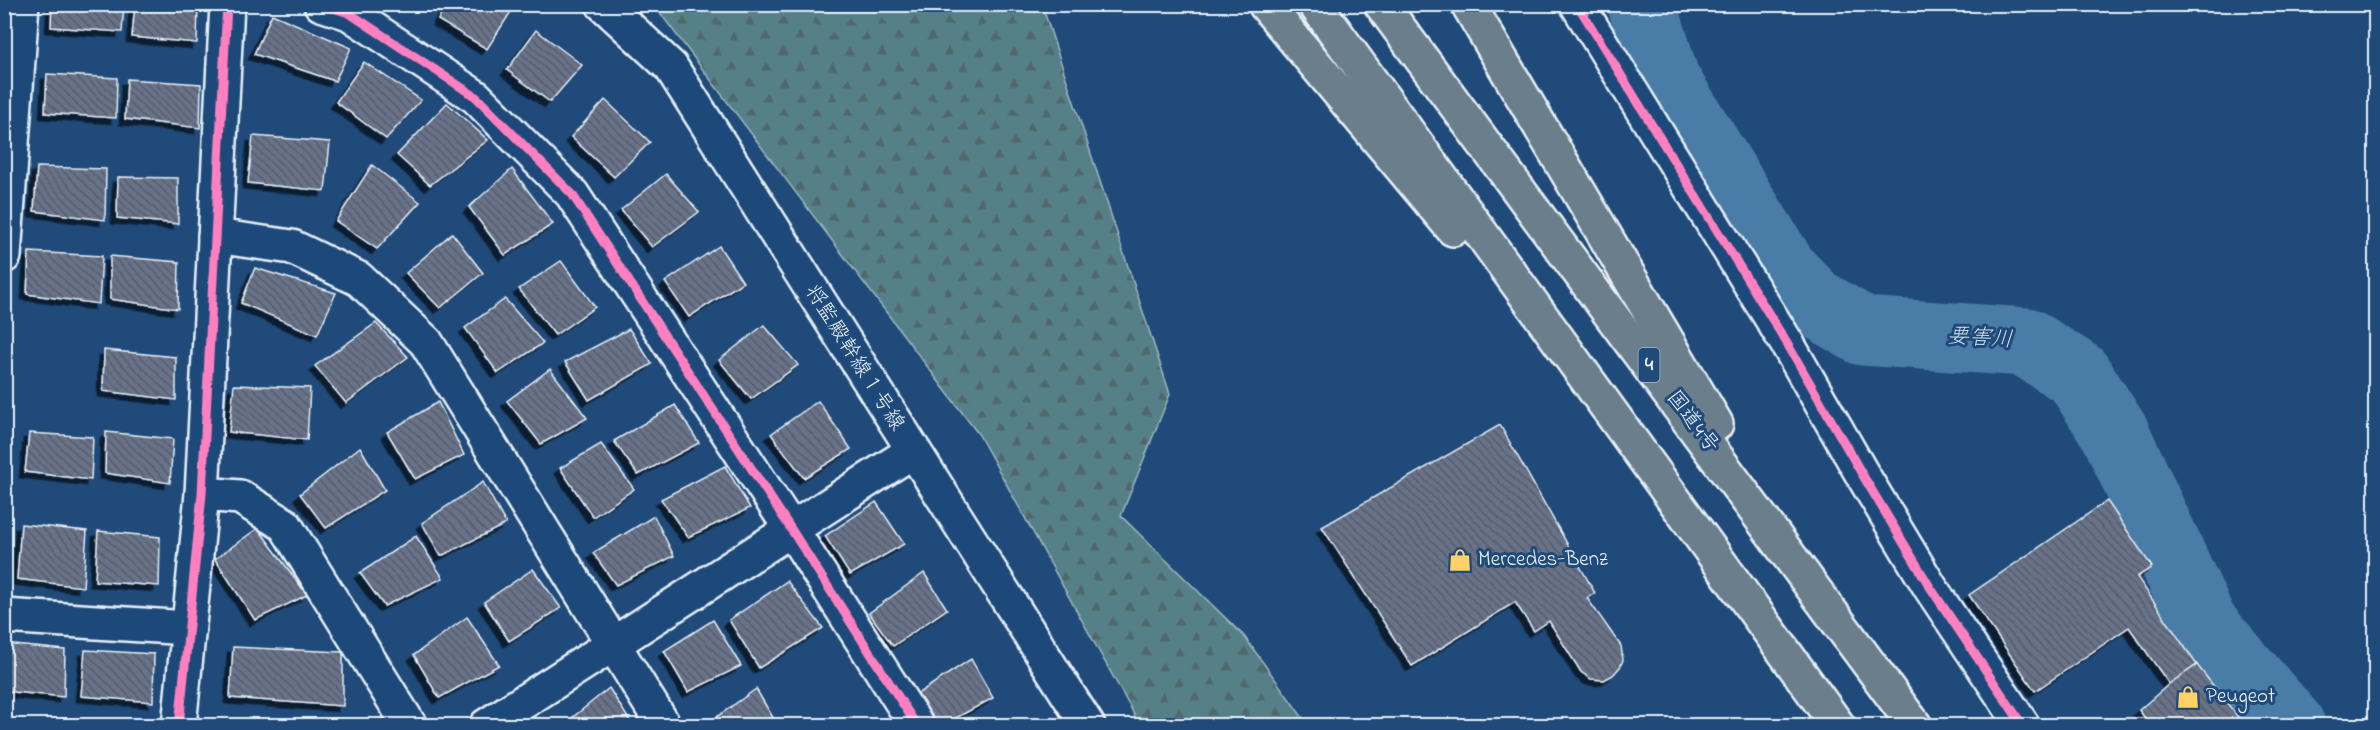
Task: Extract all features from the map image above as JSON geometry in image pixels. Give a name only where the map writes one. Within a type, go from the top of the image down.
[{"type":"highway","points":[[1265,4],[1635,447]]},
{"type":"highway","points":[[1315,4],[1838,726]]},
{"type":"highway","name":"国道4号","points":[[1382,4],[1915,726]]},
{"type":"highway","points":[[1468,4],[1805,575]]},
{"type":"street","points":[[4,256],[22,4]]},
{"type":"street","points":[[179,726],[202,495],[227,4]]},
{"type":"street","points":[[321,4],[349,13],[476,97],[572,194],[917,726]]},
{"type":"street","name":"将監殿幹線１号線","points":[[603,4],[671,67],[1088,726]]},
{"type":"street","points":[[1577,4],[1788,345],[1930,587],[2023,726]]},
{"type":"street","points":[[215,236],[292,247],[359,279],[426,342],[664,726]]},
{"type":"street","points":[[486,726],[913,451]]},
{"type":"street","points":[[202,495],[240,497],[285,525],[410,726]]},
{"type":"street","points":[[4,616],[188,628]]},
{"type":"green space","points":[[654,5],[1042,5],[1170,394],[1121,516],[1244,636],[1308,725],[1140,725],[979,435]]},
{"type":"building","points":[[52,4],[124,4],[122,32],[51,27]]},
{"type":"building","points":[[135,4],[198,4],[197,43],[132,37]]},
{"type":"building","points":[[447,4],[510,4],[514,7],[487,49],[438,20]]},
{"type":"building","points":[[272,14],[351,48],[335,81],[254,54]]},
{"type":"building","points":[[536,30],[582,65],[550,102],[507,70]]},
{"type":"building","points":[[364,62],[421,100],[386,139],[336,102]]},
{"type":"building","points":[[47,74],[117,78],[116,118],[45,113]]},
{"type":"building","points":[[127,79],[201,84],[200,128],[125,119]]},
{"type":"building","points":[[605,100],[650,142],[614,177],[571,137]]},
{"type":"building","points":[[447,103],[488,140],[430,185],[397,155]]},
{"type":"building","points":[[253,136],[330,142],[325,191],[248,183]]},
{"type":"building","points":[[372,165],[420,202],[377,249],[336,221]]},
{"type":"building","points":[[37,167],[106,169],[105,220],[34,211]]},
{"type":"building","points":[[512,169],[553,224],[505,255],[469,207]]},
{"type":"building","points":[[666,174],[699,212],[652,247],[621,210]]},
{"type":"building","points":[[118,177],[178,178],[178,224],[117,218]]},
{"type":"building","points":[[452,233],[483,273],[440,308],[406,273]]},
{"type":"building","points":[[719,246],[743,282],[689,317],[665,282]]},
{"type":"building","points":[[29,252],[102,256],[99,304],[27,294]]},
{"type":"building","points":[[110,256],[179,262],[178,309],[110,299]]},
{"type":"building","points":[[561,261],[595,307],[555,335],[519,289]]},
{"type":"building","points":[[255,268],[336,293],[317,335],[241,303]]},
{"type":"building","points":[[505,299],[543,343],[498,373],[465,328]]},
{"type":"building","points":[[376,323],[408,357],[346,403],[315,366]]},
{"type":"building","points":[[764,325],[798,365],[751,399],[719,360]]},
{"type":"building","points":[[629,329],[652,364],[589,400],[565,362]]},
{"type":"building","points":[[104,350],[176,357],[176,400],[103,391]]},
{"type":"building","points":[[550,369],[587,418],[541,444],[507,401]]},
{"type":"building","points":[[234,385],[310,388],[307,440],[229,432]]},
{"type":"building","points":[[818,401],[851,449],[804,478],[771,434]]},
{"type":"building","points":[[438,402],[464,455],[415,479],[387,432]]},
{"type":"building","points":[[675,405],[699,443],[638,475],[614,441]]},
{"type":"building","name":"Mercedes-Benz","points":[[1500,425],[1595,593],[1587,598],[1621,646],[1623,660],[1620,667],[1604,680],[1591,679],[1581,672],[1549,621],[1534,631],[1515,602],[1412,666],[1322,527]]},
{"type":"building","points":[[106,432],[173,439],[170,483],[105,473]]},
{"type":"building","points":[[29,433],[93,437],[91,480],[25,472]]},
{"type":"building","points":[[601,444],[634,489],[593,517],[560,468]]},
{"type":"building","points":[[360,447],[385,490],[326,528],[300,494]]},
{"type":"building","points":[[725,466],[750,508],[688,537],[661,499]]},
{"type":"building","points":[[483,482],[506,524],[441,556],[422,523]]},
{"type":"building","points":[[2107,501],[2152,567],[2137,577],[2197,665],[2169,684],[2129,627],[2035,691],[1969,595]]},
{"type":"building","points":[[876,502],[904,544],[850,575],[825,536]]},
{"type":"building","points":[[654,516],[674,556],[616,585],[593,553]]},
{"type":"building","points":[[21,524],[87,531],[83,587],[17,579]]},
{"type":"building","points":[[258,528],[307,595],[255,620],[215,559]]},
{"type":"building","points":[[98,531],[160,537],[159,586],[95,581]]},
{"type":"building","points":[[416,536],[443,578],[384,606],[360,573]]},
{"type":"building","points":[[533,569],[561,608],[509,641],[484,602]]},
{"type":"building","points":[[924,573],[947,609],[893,646],[869,613]]},
{"type":"building","points":[[787,581],[823,628],[759,668],[729,620]]},
{"type":"building","points":[[467,617],[499,665],[439,698],[414,655]]},
{"type":"building","points":[[713,620],[741,666],[688,692],[664,651]]},
{"type":"building","points":[[4,644],[65,650],[64,697],[4,691]]},
{"type":"building","points":[[233,647],[343,652],[343,706],[230,698]]},
{"type":"building","points":[[85,650],[154,654],[153,702],[81,696]]},
{"type":"building","points":[[971,659],[993,698],[941,726],[935,726],[917,694]]},
{"type":"building","name":"Peugeot","points":[[2197,665],[2245,726],[2151,726],[2139,710],[2169,684]]},
{"type":"building","points":[[609,688],[633,726],[562,726]]},
{"type":"building","points":[[756,689],[778,726],[714,726],[711,721]]},
{"type":"waterway","name":"要害川","points":[[1642,4],[1666,81],[1784,271],[1814,302],[1863,331],[2026,342],[2078,375],[2115,433],[2203,624],[2291,726]]},
{"type":"cycle path","points":[[179,726],[202,494],[227,4]]},
{"type":"cycle path","points":[[321,4],[349,13],[476,97],[572,194],[917,726]]},
{"type":"cycle path","points":[[1577,4],[1788,345],[1930,587],[2023,726]]},
{"type":"place","name":"Mercedes-Benz","points":[[1460,560]]},
{"type":"place","name":"Peugeot","points":[[2188,697]]}]
